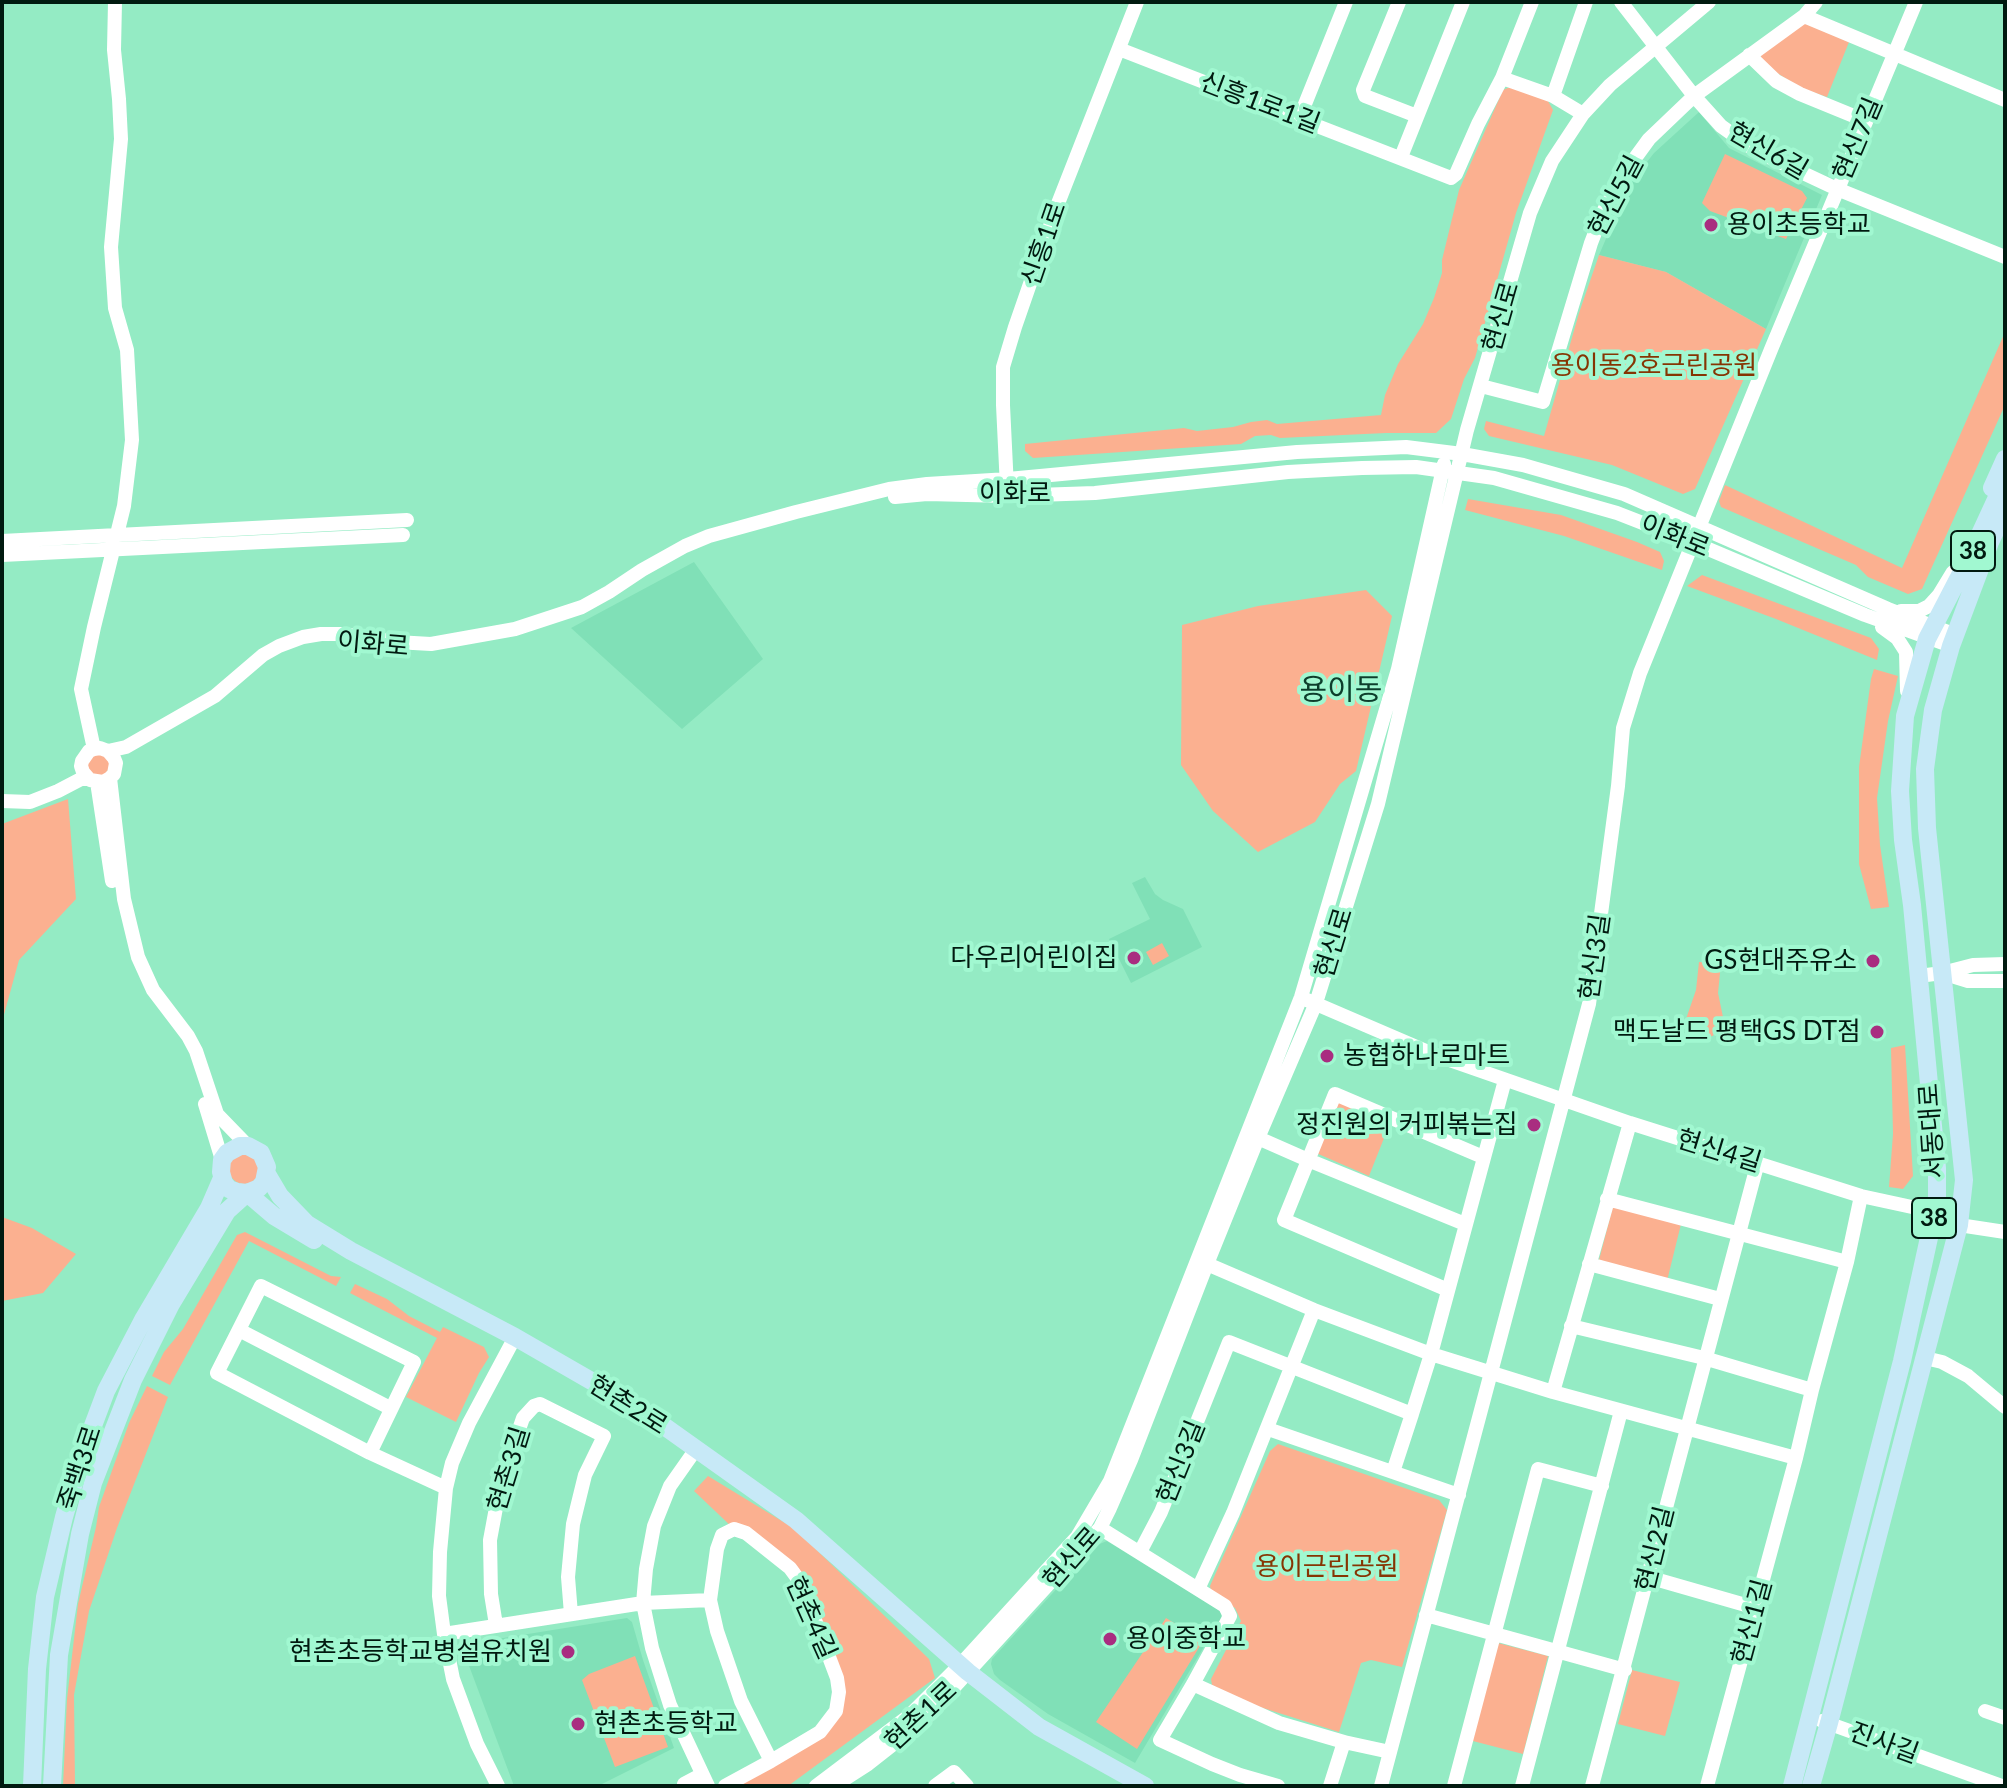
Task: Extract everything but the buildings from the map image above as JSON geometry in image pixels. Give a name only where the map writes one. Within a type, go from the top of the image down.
[{"type":"main road","points":[[1932,628],[2005,459]]},
{"type":"main road","name":"서동대로","points":[[1792,1786],[1902,1361],[1935,1212],[1937,1168],[1900,791],[1905,716],[1932,628],[2005,480]]},
{"type":"main road","name":"서동대로","points":[[1811,1786],[1959,1225],[1964,1180],[1927,828],[1925,769],[1933,710],[1953,641],[1990,542],[2005,511]]},
{"type":"main road","points":[[1953,641],[2005,535]]},
{"type":"main road","points":[[248,1146],[261,1153],[267,1174],[259,1188],[247,1193],[237,1192],[229,1189],[222,1169],[233,1149],[248,1146]]},
{"type":"main road","name":"죽백3로","points":[[32,1786],[37,1669],[45,1597],[82,1455],[106,1391],[144,1318],[209,1208],[222,1169]]},
{"type":"main road","name":"현촌2로","points":[[267,1174],[280,1196],[307,1224],[512,1342]]},
{"type":"main road","name":"죽백3로","points":[[52,1786],[59,1655],[80,1534],[93,1483],[133,1380],[171,1304],[218,1224],[247,1193]]},
{"type":"main road","name":"현촌2로","points":[[247,1193],[274,1216],[348,1259],[640,1409],[796,1520],[964,1669]]},
{"type":"main road","points":[[218,1224],[230,1216],[253,1210],[274,1216]]},
{"type":"main road","points":[[964,1669],[1039,1727],[1145,1786]]},
{"type":"street","points":[[98,774],[114,758],[101,750],[81,689],[124,506],[132,440],[127,350],[115,308],[111,247],[121,139],[114,50],[115,2]]},
{"type":"street","name":"신흥1로","points":[[1007,496],[1003,367],[1057,206],[1137,2]]},
{"type":"street","points":[[1299,119],[1346,2]]},
{"type":"street","points":[[1399,2],[1363,90],[1365,96],[1417,116]]},
{"type":"street","points":[[1401,157],[1463,2]]},
{"type":"street","name":"신흥1로1길","points":[[1119,49],[1451,178],[1456,174],[1502,78],[1532,2]]},
{"type":"street","points":[[1553,96],[1586,2]]},
{"type":"street","name":"현신6길","points":[[1621,2],[1694,96],[1721,126],[1749,146],[1837,189],[2005,257]]},
{"type":"street","name":"현신로","points":[[816,1786],[910,1715],[964,1669],[1100,1528],[1131,1460],[1258,1138],[1378,804],[1450,473],[1462,454],[1530,213],[1552,161],[1583,114],[1610,85],[1709,2]]},
{"type":"street","name":"현신5길","points":[[1481,386],[1543,402],[1591,243],[1622,176],[1649,139],[1694,96],[1804,16],[1816,2]]},
{"type":"street","name":"현신7길","points":[[1694,543],[1916,2]]},
{"type":"street","points":[[1804,16],[2005,100]]},
{"type":"street","points":[[1749,55],[1776,81],[1866,121]]},
{"type":"street","points":[[1502,78],[1553,96],[1583,114]]},
{"type":"street","name":"이화로","points":[[101,750],[126,747],[188,713],[215,696],[263,655],[303,637],[342,634],[431,644],[515,629],[582,607],[685,546],[709,536],[796,512],[889,489],[927,484],[1297,452],[1406,447],[1523,465],[1624,494],[1932,628]]},
{"type":"street","name":"현신로","points":[[1446,452],[1450,473]]},
{"type":"street","name":"이화로","points":[[2,799],[55,786],[69,778],[98,774],[129,752],[219,701],[268,658],[310,641],[341,639],[400,649],[445,649],[520,636],[569,619],[679,555],[724,537],[841,506],[927,494],[1007,496],[1095,493],[1288,472],[1416,467],[1494,478],[1617,513],[1865,615],[1932,628]]},
{"type":"street","points":[[2,555],[116,543],[405,528]]},
{"type":"street","points":[[2,541],[116,543]]},
{"type":"street","name":"현신3길","points":[[1381,1786],[1589,1004],[1623,728],[1640,673],[1694,543]]},
{"type":"street","points":[[1888,609],[1909,612],[1929,606],[1958,565]]},
{"type":"street","points":[[1865,615],[1897,638],[1906,652],[1905,716]]},
{"type":"street","points":[[1932,628],[1953,641]]},
{"type":"street","points":[[101,750],[85,755],[98,774],[138,957],[153,990],[196,1051],[217,1114],[248,1146]]},
{"type":"street","points":[[98,774],[115,895],[136,971],[153,1006],[186,1048],[194,1065],[222,1169]]},
{"type":"street","points":[[1919,976],[1973,965],[2005,964]]},
{"type":"street","points":[[1942,973],[1968,981],[2005,981]]},
{"type":"street","name":"현신로","points":[[964,1669],[1077,1537],[1110,1481],[1308,1000]]},
{"type":"street","name":"현신4길","points":[[1308,1000],[1435,1055],[1630,1123],[1861,1196],[1935,1212]]},
{"type":"street","points":[[1393,1472],[1431,1354],[1505,1080]]},
{"type":"street","points":[[1448,1290],[1284,1220],[1335,1094],[1483,1157]]},
{"type":"street","points":[[1553,1392],[1630,1123]]},
{"type":"street","points":[[1258,1138],[1465,1224]]},
{"type":"street","name":"현신2길","points":[[1592,1786],[1758,1162]]},
{"type":"street","name":"현신1길","points":[[1707,1786],[1796,1458],[1861,1196]]},
{"type":"street","points":[[1607,1199],[1847,1262]]},
{"type":"street","points":[[1959,1225],[2005,1232]]},
{"type":"street","points":[[1207,1264],[1314,1310],[1431,1354],[1553,1392],[1796,1458]]},
{"type":"street","points":[[1589,1264],[1720,1299]]},
{"type":"street","points":[[370,1453],[414,1362],[261,1286],[217,1373],[370,1453],[446,1488]]},
{"type":"street","points":[[1198,1589],[1268,1429],[1314,1310]]},
{"type":"street","points":[[1571,1326],[1704,1358],[1812,1390]]},
{"type":"street","points":[[239,1330],[390,1408]]},
{"type":"street","name":"현촌3길","points":[[498,1786],[477,1744],[453,1679],[439,1596],[440,1552],[446,1488],[452,1463],[469,1423],[512,1342]]},
{"type":"street","name":"현신3길","points":[[1140,1552],[1161,1512],[1229,1342],[1412,1414]]},
{"type":"street","points":[[1925,1358],[1942,1362],[1968,1376],[2005,1407]]},
{"type":"street","name":"현촌3길","points":[[496,1625],[491,1594],[490,1540],[501,1481],[523,1418],[540,1404],[604,1436],[585,1475],[573,1524],[568,1577],[571,1614]]},
{"type":"street","points":[[1522,1786],[1621,1411]]},
{"type":"street","points":[[1268,1429],[1459,1495]]},
{"type":"street","points":[[684,1784],[705,1780],[670,1705],[652,1648],[643,1603],[654,1526],[670,1486],[696,1449]]},
{"type":"street","points":[[1454,1786],[1538,1469],[1602,1486]]},
{"type":"street","points":[[1100,1528],[1225,1606],[1230,1616],[1160,1740],[1226,1769],[1278,1786]]},
{"type":"street","name":"현촌4길","points":[[725,1786],[771,1761],[820,1732],[836,1711],[839,1692],[832,1664],[801,1583],[790,1568],[746,1533],[734,1529],[722,1535],[717,1549],[710,1600],[717,1631],[741,1701],[771,1761]]},
{"type":"street","points":[[1648,1577],[1756,1608]]},
{"type":"street","points":[[444,1634],[643,1603],[710,1600]]},
{"type":"street","points":[[1426,1615],[1625,1670]]},
{"type":"street","name":"현촌1로","points":[[834,1786],[924,1720],[964,1669]]},
{"type":"street","points":[[1193,1684],[1279,1723],[1390,1752]]},
{"type":"street","points":[[1985,1711],[2005,1718]]},
{"type":"street","name":"진사길","points":[[1811,1717],[2002,1786]]},
{"type":"street","points":[[1330,1786],[1344,1742]]},
{"type":"street","points":[[935,1786],[954,1772],[967,1786]]},
{"type":"shaded area","name":"용이초등학교","points":[[1699,112],[1729,148],[1822,195],[1766,329],[1666,272],[1599,255],[1629,185],[1654,153]]},
{"type":"shaded area","points":[[694,562],[763,659],[682,729],[571,628]]},
{"type":"shaded area","points":[[1145,877],[1155,894],[1183,909],[1202,947],[1131,983],[1109,939],[1150,919],[1132,883]]},
{"type":"shaded area","name":"용이중학교","points":[[1107,1541],[1221,1614],[1135,1763],[1048,1714],[1000,1680],[991,1664],[992,1659],[1097,1545]]},
{"type":"shaded area","name":"현촌초등학교","points":[[627,1618],[632,1622],[674,1748],[598,1786],[514,1786],[468,1663],[466,1644]]},
{"type":"green space","points":[[1804,23],[1849,42],[1827,97],[1801,88],[1761,60],[1761,54]]},
{"type":"green space","points":[[1510,87],[1548,101],[1553,110],[1516,213],[1475,358],[1464,379],[1451,419],[1436,433],[1280,438],[1271,435],[1255,436],[1241,444],[1033,458],[1025,451],[1025,444],[1184,428],[1197,431],[1267,420],[1277,424],[1381,415],[1385,395],[1398,364],[1423,324],[1434,298],[1459,190],[1503,90]]},
{"type":"green space","points":[[1725,154],[1802,191],[1807,198],[1786,239],[1710,211],[1702,203]]},
{"type":"green space","name":"용이동2호근린공원","points":[[1599,255],[1666,272],[1766,329],[1695,489],[1683,494],[1612,465],[1489,436],[1484,429],[1486,421],[1544,436]]},
{"type":"green space","points":[[2005,332],[2005,405],[1922,589],[1908,594],[1868,577],[1856,565],[1721,507],[1719,501],[1725,485],[1902,568]]},
{"type":"green space","points":[[1468,499],[1561,515],[1637,542],[1660,552],[1664,561],[1662,570],[1564,536],[1465,510]]},
{"type":"green space","points":[[1702,575],[1871,638],[1879,649],[1877,660],[1687,586]]},
{"type":"green space","points":[[1366,590],[1392,616],[1356,771],[1340,784],[1315,822],[1258,852],[1213,811],[1181,765],[1182,625],[1258,606]]},
{"type":"green space","points":[[1874,669],[1898,676],[1877,798],[1889,907],[1871,909],[1859,864],[1859,767]]},
{"type":"green space","points":[[103,753],[111,765],[104,776],[88,773],[88,757]]},
{"type":"green space","points":[[68,799],[76,899],[19,960],[2,1022],[2,824]]},
{"type":"green space","points":[[1162,943],[1169,956],[1153,965],[1146,952]]},
{"type":"green space","points":[[1699,962],[1721,963],[1718,993],[1724,1022],[1716,1034],[1706,1039],[1695,1034],[1686,1019],[1696,990]]},
{"type":"green space","points":[[1905,1045],[1913,1176],[1903,1189],[1889,1187],[1893,1134],[1891,1048]]},
{"type":"green space","points":[[1338,1102],[1390,1123],[1369,1176],[1316,1153]]},
{"type":"green space","points":[[244,1154],[250,1155],[258,1163],[258,1175],[250,1183],[244,1184],[238,1183],[230,1175],[229,1169],[230,1163],[238,1155]]},
{"type":"green space","points":[[1613,1206],[1681,1224],[1667,1281],[1599,1260]]},
{"type":"green space","points":[[2,1217],[32,1228],[76,1254],[43,1293],[2,1301]]},
{"type":"green space","points":[[245,1232],[331,1276],[341,1277],[336,1286],[249,1241],[170,1385],[152,1376],[237,1235]]},
{"type":"green space","points":[[355,1284],[387,1299],[409,1316],[440,1332],[443,1327],[484,1347],[489,1357],[456,1422],[406,1397],[437,1338],[350,1293]]},
{"type":"green space","points":[[147,1386],[168,1397],[117,1528],[89,1611],[74,1695],[75,1786],[63,1786],[67,1699],[78,1604],[99,1507],[129,1423]]},
{"type":"green space","name":"용이근린공원","points":[[1278,1444],[1439,1500],[1447,1510],[1402,1667],[1371,1660],[1361,1663],[1339,1732],[1244,1702],[1212,1685],[1211,1679],[1241,1621],[1235,1608],[1212,1594],[1210,1586],[1270,1451]]},
{"type":"green space","points":[[708,1476],[795,1529],[929,1659],[935,1678],[788,1786],[725,1786],[820,1732],[839,1694],[801,1583],[734,1529],[694,1491]]},
{"type":"green space","points":[[1166,1618],[1203,1641],[1137,1749],[1096,1722]]},
{"type":"green space","points":[[1494,1642],[1548,1656],[1523,1754],[1469,1740]]},
{"type":"green space","points":[[635,1656],[668,1747],[615,1767],[582,1680],[589,1674]]},
{"type":"green space","points":[[1632,1670],[1680,1682],[1665,1736],[1618,1724]]},
{"type":"place","name":"용이초등학교","points":[[1711,225]]},
{"type":"place","name":"다우리어린이집","points":[[1134,958]]},
{"type":"place","name":"GS현대주유소","points":[[1873,961]]},
{"type":"place","name":"맥도날드 평택GS DT점","points":[[1877,1032]]},
{"type":"place","name":"농협하나로마트","points":[[1327,1056]]},
{"type":"place","name":"정진원의 커피볶는집","points":[[1534,1125]]},
{"type":"place","name":"용이중학교","points":[[1110,1639]]},
{"type":"place","name":"현촌초등학교병설유치원","points":[[568,1652]]},
{"type":"place","name":"현촌초등학교","points":[[578,1724]]},
{"type":"district","name":"용이동","points":[[1341,690]]}]
